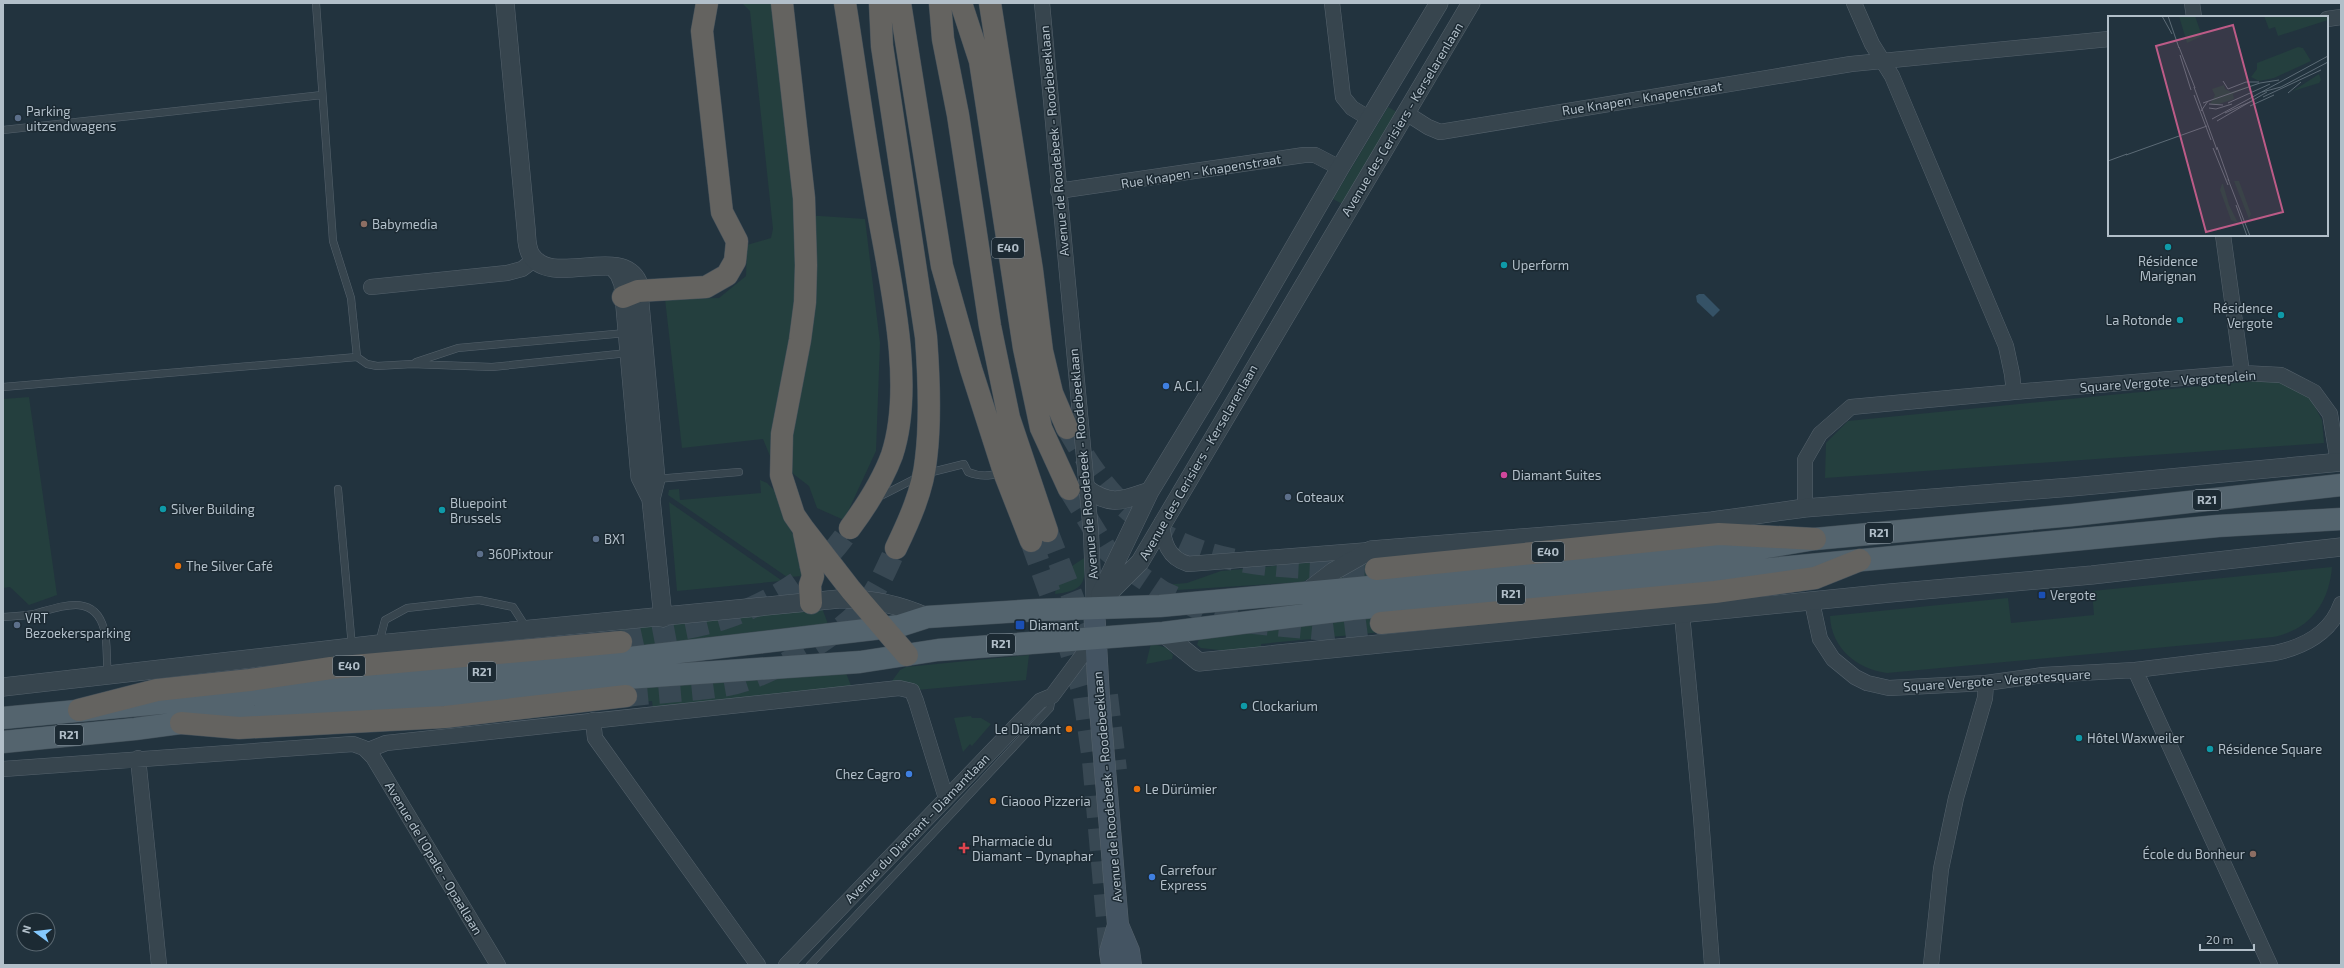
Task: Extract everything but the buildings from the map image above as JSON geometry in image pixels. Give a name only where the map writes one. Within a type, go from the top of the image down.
[{"type":"highway","points":[[631,294],[706,287],[727,275],[735,261],[737,241],[722,212],[719,188],[702,31],[707,3]]},
{"type":"highway","points":[[782,3],[804,198],[806,265],[805,302],[800,340],[782,434],[781,475],[794,515],[803,528],[907,655]]},
{"type":"highway","points":[[845,3],[874,189],[889,269],[900,350],[899,406],[892,454],[879,485],[850,528]]},
{"type":"highway","points":[[880,3],[882,46],[891,115],[926,337],[929,378],[926,459],[924,474],[907,524],[896,548]]},
{"type":"highway","name":"E40","points":[[900,3],[942,266],[1004,472],[1039,536],[1009,418],[990,326],[971,214],[958,114],[943,39],[940,3]]},
{"type":"highway","name":"E40","points":[[960,3],[980,61],[1024,348],[1042,428],[1078,489]]},
{"type":"highway","name":"E40","points":[[990,3],[1032,270],[1042,351],[1052,393],[1067,428]]},
{"type":"highway","points":[[803,528],[813,576],[810,584],[811,603]]},
{"type":"highway","name":"E40","points":[[1374,560],[1719,534],[1815,539]]},
{"type":"highway","points":[[1381,623],[1716,592],[1815,578],[1860,560]]},
{"type":"highway","name":"E40","points":[[79,710],[156,690],[250,680],[331,668],[621,642]]},
{"type":"highway","points":[[181,723],[239,728],[445,717],[626,696]]},
{"type":"main road","name":"R21","points":[[3,718],[621,659],[884,628],[898,626],[927,617],[1160,606],[1718,555],[1815,539],[2073,516],[2341,485]]},
{"type":"main road","name":"R21","points":[[3,742],[181,723],[240,715],[619,679],[860,662],[945,649],[1164,634],[1352,609],[1860,560],[2218,526],[2341,519]]},
{"type":"main road","name":"Avenue de Roodebeek - Roodebeeklaan","points":[[1094,608],[1118,925],[1130,951],[1131,965]]},
{"type":"main road","name":"Avenue de Roodebeek - Roodebeeklaan","points":[[1112,965],[1110,952],[1118,925]]},
{"type":"street","points":[[505,3],[528,249],[534,260],[550,268],[606,266],[629,272],[635,276],[631,294],[627,332],[628,353],[640,478],[651,499]]},
{"type":"street","name":"Avenue de Roodebeek - Roodebeeklaan","points":[[1042,3],[1058,191],[1078,489],[1094,608]]},
{"type":"street","points":[[1332,3],[1344,97],[1352,108],[1370,119]]},
{"type":"street","name":"Avenue des Cerisiers - Kerselarenlaan","points":[[1094,608],[1150,491],[1439,3]]},
{"type":"street","name":"Avenue des Cerisiers - Kerselarenlaan","points":[[1094,608],[1140,562],[1162,522],[1471,3]]},
{"type":"street","points":[[1805,508],[1805,460],[1820,434],[1851,407],[2014,392],[2006,346],[1892,76],[1872,44],[1854,3]]},
{"type":"street","points":[[2192,3],[2194,16]]},
{"type":"street","points":[[2328,19],[2341,17]]},
{"type":"street","name":"Rue Knapen - Knapenstraat","points":[[1406,113],[1428,127],[1440,132],[1851,64],[2108,39]]},
{"type":"street","name":"Rue Knapen - Knapenstraat","points":[[1058,191],[1304,155],[1315,155],[1340,168]]},
{"type":"street","points":[[1310,221],[1333,235]]},
{"type":"street","points":[[2223,236],[2242,373]]},
{"type":"street","points":[[371,286],[511,272],[522,269],[534,260]]},
{"type":"street","points":[[631,294],[646,365],[656,479],[651,499],[664,618]]},
{"type":"street","name":"Square Vergote - Vergoteplein","points":[[2014,392],[2242,373],[2281,375],[2314,392],[2330,414],[2340,462]]},
{"type":"street","points":[[1162,522],[1162,537],[1171,555],[1188,564],[1374,560],[1805,508],[2072,487],[2340,462]]},
{"type":"street","points":[[1078,489],[1098,497],[1120,502],[1150,491]]},
{"type":"street","points":[[1164,634],[1199,662],[2092,575],[2341,547]]},
{"type":"street","points":[[1308,592],[1334,571],[1374,560]]},
{"type":"street","points":[[3,687],[379,644],[664,618],[859,598],[886,602],[927,617]]},
{"type":"street","name":"Square Vergote - Vergotesquare","points":[[1812,602],[1816,628],[1823,645],[1840,667],[1855,677],[1889,688],[1986,683],[2043,676],[2136,670]]},
{"type":"street","points":[[2270,965],[2136,670],[2275,653],[2291,649],[2304,644],[2324,630],[2341,604]]},
{"type":"street","points":[[1682,614],[1701,817],[1712,965]]},
{"type":"street","name":"Avenue du Diamant - Diamantlaan","points":[[786,965],[1040,701],[1052,696],[1096,638]]},
{"type":"street","points":[[1931,965],[1942,869],[1956,798],[1985,698],[1986,683]]},
{"type":"street","points":[[3,769],[138,758],[353,744],[369,752],[371,749],[386,742],[899,688],[912,691],[946,798]]},
{"type":"street","points":[[593,720],[596,738],[758,965]]},
{"type":"street","name":"Avenue de l'Opale - Opaallaan","points":[[369,752],[498,965]]},
{"type":"street","points":[[138,758],[159,965]]},
{"type":"lane","points":[[316,3],[333,241],[351,298],[357,357]]},
{"type":"lane","points":[[3,130],[322,95]]},
{"type":"lane","points":[[412,364],[458,348],[627,332],[646,365]]},
{"type":"lane","points":[[3,387],[357,357],[367,364],[377,366],[412,364],[492,367],[628,353]]},
{"type":"lane","points":[[867,504],[924,474],[964,464],[968,472],[977,476],[985,477],[1004,472]]},
{"type":"lane","points":[[656,479],[739,472]]},
{"type":"lane","points":[[338,489],[352,647]]},
{"type":"lane","points":[[379,644],[385,620],[407,608],[479,600],[513,607],[528,631]]},
{"type":"lane","points":[[3,617],[33,614],[59,605],[72,604],[89,608],[101,618],[105,631],[108,675]]},
{"type":"lane","name":"Avenue du Diamant - Diamantlaan","points":[[810,965],[1050,708],[1052,696]]},
{"type":"green space","points":[[742,3],[775,3],[805,215],[865,219],[880,343],[876,451],[844,520],[817,508],[809,486],[770,456],[763,439],[682,448],[665,299],[719,298],[746,276],[747,245],[771,238],[773,229],[750,11]]},
{"type":"green space","points":[[1388,107],[1399,113],[1344,205],[1333,199]]},
{"type":"green space","points":[[2272,379],[2309,396],[2322,420],[2324,443],[1825,478],[1826,443],[1848,421]]},
{"type":"green space","points":[[29,397],[57,595],[29,605],[10,587],[3,588],[3,399]]},
{"type":"green space","points":[[760,480],[767,483],[776,492],[788,525],[802,552],[805,576],[787,577],[668,495],[669,490],[679,489],[680,500],[761,493]]},
{"type":"green space","points":[[669,502],[781,580],[781,581],[677,591]]},
{"type":"green space","points":[[1084,558],[1084,575],[1080,585],[1071,591],[1055,594],[1057,576]]},
{"type":"green space","points":[[1337,560],[1303,582],[1161,591],[1163,585],[1187,583],[1221,571]]},
{"type":"green space","points":[[1368,562],[1377,577],[1334,581]]},
{"type":"green space","points":[[2332,567],[2327,592],[2315,613],[2297,628],[2273,637],[1887,673],[1866,667],[1856,662],[1848,655],[1835,638],[1830,616],[2008,598],[2011,623],[2094,615],[2092,591]]},
{"type":"green space","points":[[822,608],[828,624],[622,649],[620,628]]},
{"type":"green space","points":[[1381,616],[1382,632],[1261,644],[1261,651],[1236,652],[1201,648],[1197,645],[1199,639]]},
{"type":"green space","points":[[1151,643],[1167,648],[1173,655],[1172,659],[1146,664]]},
{"type":"green space","points":[[1029,655],[1026,680],[917,690],[892,681],[900,670],[906,667]]},
{"type":"green space","points":[[846,673],[852,688],[653,709],[652,701],[627,704],[626,688]]},
{"type":"green space","points":[[971,716],[972,718],[981,718],[991,724],[972,746],[970,744],[963,752],[954,718]]},
{"type":"water","points":[[1699,294],[1704,294],[1720,310],[1713,317],[1697,302],[1696,296]]},
{"type":"tunnel","points":[[1067,428],[1097,475],[1125,507],[1163,534],[1191,547],[1220,557],[1251,563],[1313,568],[1376,569]]},
{"type":"tunnel","points":[[1069,489],[1106,549],[1129,569],[1163,592],[1206,612],[1242,622],[1326,630],[1381,623]]},
{"type":"tunnel","points":[[621,642],[716,621],[764,602],[781,593],[812,571],[839,544],[850,528]]},
{"type":"tunnel","points":[[1047,531],[1095,655]]},
{"type":"tunnel","points":[[1031,541],[1069,646],[1084,697],[1093,761],[1110,953]]},
{"type":"tunnel","points":[[626,696],[723,686],[741,682],[783,665],[825,640],[844,626],[859,611],[875,591],[896,548]]},
{"type":"tunnel","points":[[1107,695],[1116,770]]},
{"type":"place","name":"Parking uitzendwagens","points":[[18,118]]},
{"type":"place","name":"Babymedia","points":[[364,224]]},
{"type":"place","name":"Résidence Marignan","points":[[2168,247]]},
{"type":"place","name":"Uperform","points":[[1504,265]]},
{"type":"place","name":"Résidence Vergote","points":[[2281,315]]},
{"type":"place","name":"La Rotonde","points":[[2180,320]]},
{"type":"place","name":"A.C.I.","points":[[1166,386]]},
{"type":"place","name":"Diamant Suites","points":[[1504,475]]},
{"type":"place","name":"Coteaux","points":[[1288,497]]},
{"type":"place","name":"Silver Building","points":[[163,509]]},
{"type":"place","name":"Bluepoint Brussels","points":[[442,510]]},
{"type":"place","name":"BX1","points":[[596,539]]},
{"type":"place","name":"360Pixtour","points":[[480,554]]},
{"type":"place","name":"The Silver Café","points":[[178,566]]},
{"type":"place","name":"Vergote","points":[[2042,595]]},
{"type":"place","name":"VRT Bezoekersparking","points":[[17,625]]},
{"type":"place","name":"Diamant","points":[[1020,625]]},
{"type":"place","name":"Clockarium","points":[[1244,706]]},
{"type":"place","name":"Le Diamant","points":[[1069,729]]},
{"type":"place","name":"Hôtel Waxweiler","points":[[2079,738]]},
{"type":"place","name":"Résidence Square","points":[[2210,749]]},
{"type":"place","name":"Chez Cagro","points":[[909,774]]},
{"type":"place","name":"Le Dürümier","points":[[1137,789]]},
{"type":"place","name":"Ciaooo Pizzeria","points":[[993,801]]},
{"type":"place","name":"Pharmacie du Diamant – Dynaphar","points":[[964,848]]},
{"type":"place","name":"École du Bonheur","points":[[2253,854]]},
{"type":"place","name":"Carrefour Express","points":[[1152,877]]}]
